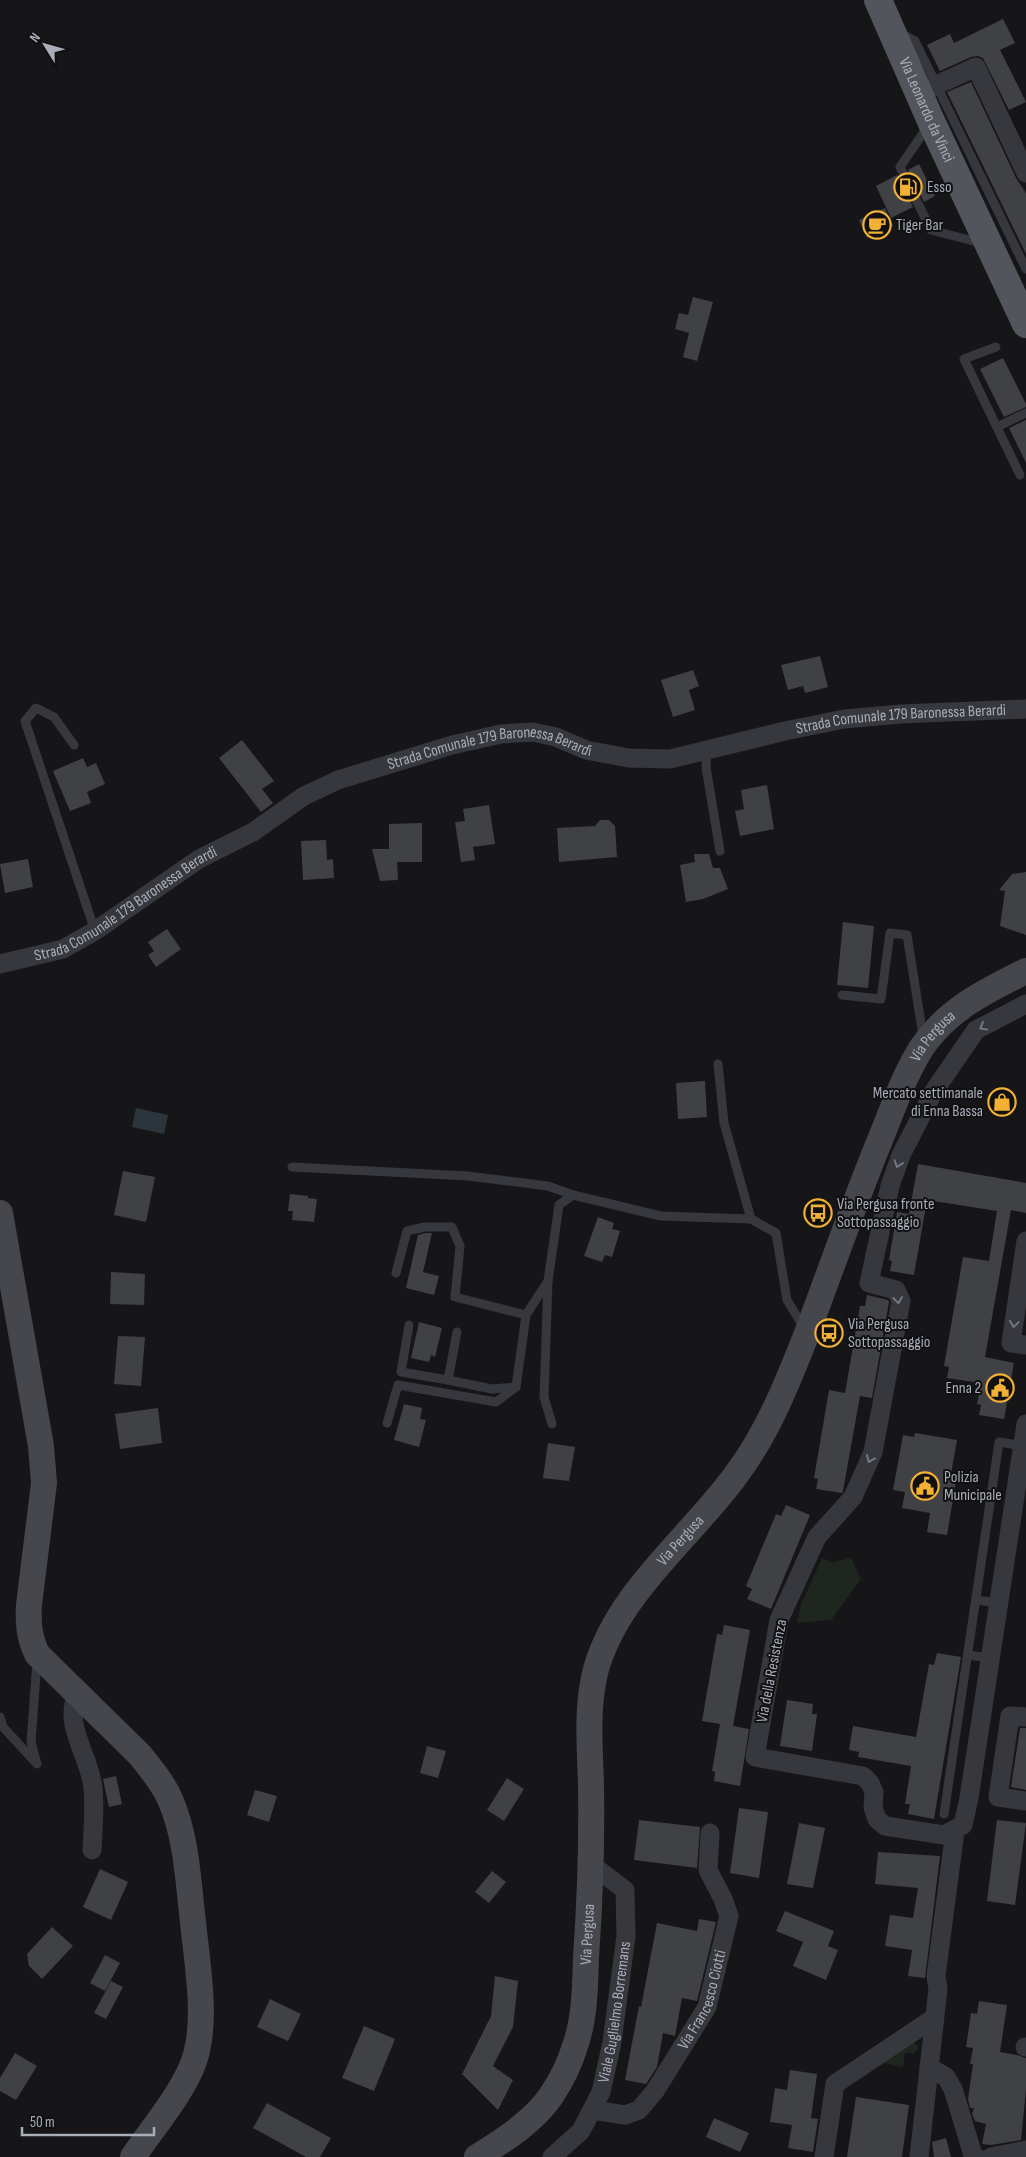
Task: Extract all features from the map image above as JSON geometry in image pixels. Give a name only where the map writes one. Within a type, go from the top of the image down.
[{"type":"main road","name":"Via Leonardo da Vinci","points":[[883,9],[928,89],[931,121],[989,245],[1016,296],[1026,324]]},
{"type":"main road","name":"Via Pergusa","points":[[477,2157],[500,2143],[530,2119],[551,2096],[576,2044],[585,1985],[592,1865],[589,1714],[592,1686],[597,1665],[609,1638],[629,1603],[715,1503],[738,1473],[763,1434],[782,1395],[908,1070],[924,1044],[959,1008],[973,997],[1026,971]]},
{"type":"main road","points":[[0,1213],[41,1446],[44,1483],[28,1623],[30,1640],[37,1654],[140,1755],[152,1771],[170,1798],[185,1848],[199,1980],[200,2029],[194,2060],[187,2078],[133,2157]]},
{"type":"street","points":[[928,89],[976,67],[1026,173]]},
{"type":"street","name":"Strada Comunale 179 Baronessa Berardi","points":[[0,964],[63,949],[95,931],[199,858],[253,832],[304,796],[338,780],[452,745],[501,734],[533,732],[556,737],[586,750],[629,758],[670,759],[784,731],[844,719],[909,713],[1026,709]]},
{"type":"street","name":"Via della Resistenza","points":[[955,1831],[944,1835],[885,1826],[877,1819],[873,1807],[874,1792],[870,1783],[863,1776],[755,1757],[779,1620],[817,1537],[853,1497],[873,1452],[901,1301],[896,1290],[869,1283],[890,1186],[902,1155],[934,1091],[976,1030],[1026,1004]]},
{"type":"street","points":[[1026,1241],[1011,1343],[1026,1345]]},
{"type":"street","points":[[919,2157],[938,1989],[936,1976],[955,1831],[962,1825],[969,1798],[1026,1424]]},
{"type":"street","points":[[77,1694],[72,1706],[73,1720],[93,1785],[92,1850]]},
{"type":"street","points":[[1018,1716],[998,1797],[1026,1801]]},
{"type":"street","name":"Via Francesco Ciotti","points":[[593,2110],[625,2115],[639,2110],[655,2091],[707,2007],[729,1916],[723,1899],[708,1870],[710,1833]]},
{"type":"street","name":"Viale Guglielmo Borremans","points":[[552,2157],[581,2130],[593,2110],[601,2092],[612,2042],[626,1936],[625,1890],[592,1865]]},
{"type":"street","points":[[824,2157],[835,2084],[934,2018]]},
{"type":"street","points":[[929,2067],[946,2077],[953,2089],[972,2155],[976,2157]]},
{"type":"street","points":[[991,2157],[1026,2150]]},
{"type":"lane","points":[[928,89],[1026,269]]},
{"type":"lane","points":[[931,121],[900,167],[931,230],[989,245]]},
{"type":"lane","points":[[996,348],[964,359],[1020,475]]},
{"type":"lane","points":[[996,428],[1026,413]]},
{"type":"lane","points":[[74,745],[54,717],[36,708],[25,721],[95,931]]},
{"type":"lane","points":[[707,751],[706,767],[720,851]]},
{"type":"lane","points":[[842,995],[881,999],[890,933],[907,935],[924,1044]]},
{"type":"lane","points":[[718,1064],[724,1123],[751,1219]]},
{"type":"lane","points":[[292,1167],[468,1176],[548,1186],[573,1195],[662,1216],[751,1219],[776,1233],[787,1300],[807,1332]]},
{"type":"lane","points":[[552,1424],[544,1397],[548,1281],[560,1205],[573,1195]]},
{"type":"lane","points":[[396,1273],[408,1231],[425,1227],[452,1227],[460,1246],[455,1297],[526,1315]]},
{"type":"lane","points":[[387,1423],[398,1385],[496,1402],[516,1387],[526,1315],[548,1281]]},
{"type":"lane","points":[[409,1325],[401,1372],[492,1389],[516,1387]]},
{"type":"lane","points":[[448,1380],[456,1332]]},
{"type":"lane","points":[[944,1814],[999,1442],[1023,1446]]},
{"type":"lane","points":[[976,1600],[999,1604]]},
{"type":"lane","points":[[0,1717],[1,1726],[37,1764],[31,1742],[37,1654]]},
{"type":"lane","points":[[968,1655],[990,1658]]},
{"type":"shaded area","points":[[136,1108],[168,1115],[164,1134],[132,1127]]},
{"type":"shaded area","points":[[822,1558],[833,1562],[851,1558],[861,1579],[831,1620],[797,1623],[801,1604]]},
{"type":"shaded area","points":[[914,2043],[918,2046],[918,2049],[914,2053],[905,2053],[903,2067],[884,2063]]},
{"type":"building","points":[[1003,19],[1015,43],[1000,50],[1026,102],[1009,110],[983,58],[978,56],[971,57],[940,71],[927,45],[950,34],[954,43]]},
{"type":"building","points":[[971,82],[1016,178],[1026,193],[1026,254],[947,92]]},
{"type":"building","points":[[919,164],[935,196],[924,202],[908,170]]},
{"type":"building","points":[[897,175],[913,207],[891,218],[876,186]]},
{"type":"building","name":"Tiger Bar","points":[[885,208],[893,226],[867,238],[859,220]]},
{"type":"building","points":[[693,297],[713,302],[697,361],[683,357],[689,333],[675,329],[679,313],[688,315]]},
{"type":"building","points":[[1003,358],[1026,404],[1026,407],[1004,417],[980,369]]},
{"type":"building","points":[[1026,420],[1026,463],[1009,428]]},
{"type":"building","points":[[820,656],[828,687],[805,693],[803,686],[788,690],[781,665]]},
{"type":"building","points":[[693,670],[699,686],[689,690],[695,710],[673,717],[661,680]]},
{"type":"building","points":[[242,740],[274,781],[262,789],[273,803],[261,812],[219,758]]},
{"type":"building","points":[[83,758],[87,767],[96,763],[105,784],[87,792],[91,803],[70,811],[53,771]]},
{"type":"building","points":[[767,785],[774,829],[740,836],[735,811],[744,809],[741,790]]},
{"type":"building","points":[[489,805],[495,844],[473,847],[475,860],[461,862],[455,822],[465,821],[463,809]]},
{"type":"building","points":[[600,820],[609,820],[615,826],[617,857],[559,862],[557,828],[595,826]]},
{"type":"building","points":[[422,823],[422,862],[397,862],[398,880],[380,881],[372,849],[389,849],[389,824]]},
{"type":"building","points":[[326,840],[327,860],[333,859],[334,878],[303,880],[301,841]]},
{"type":"building","points":[[694,854],[709,854],[713,868],[720,868],[728,889],[703,899],[686,902],[680,865],[695,862]]},
{"type":"building","points":[[28,859],[33,887],[5,893],[0,864]]},
{"type":"building","points":[[1026,872],[1026,935],[1000,926],[1005,891],[999,890],[1012,874]]},
{"type":"building","points":[[843,922],[874,926],[868,988],[837,985]]},
{"type":"building","points":[[167,929],[181,949],[156,967],[148,955],[154,951],[148,942]]},
{"type":"building","points":[[705,1081],[707,1117],[678,1119],[676,1083]]},
{"type":"building","points":[[918,1164],[1026,1183],[1026,1213],[1011,1210],[985,1357],[1014,1363],[1004,1419],[979,1415],[981,1405],[977,1404],[981,1383],[947,1378],[949,1367],[944,1366],[963,1257],[989,1261],[997,1211],[927,1200],[914,1275],[890,1271],[892,1261],[889,1260],[897,1212],[909,1214]]},
{"type":"building","points":[[123,1171],[155,1177],[146,1222],[114,1215]]},
{"type":"building","points":[[290,1194],[317,1199],[314,1222],[292,1220],[293,1211],[288,1211]]},
{"type":"building","points":[[598,1217],[614,1223],[612,1229],[620,1231],[612,1257],[605,1255],[602,1262],[584,1256]]},
{"type":"building","points":[[432,1233],[423,1272],[439,1276],[434,1295],[406,1288],[418,1235]]},
{"type":"building","points":[[111,1272],[145,1274],[144,1305],[110,1304]]},
{"type":"building","points":[[867,1295],[888,1300],[889,1302],[872,1398],[860,1396],[842,1493],[816,1489],[818,1479],[814,1478],[829,1390],[845,1393],[860,1306],[865,1306]]},
{"type":"building","points":[[419,1322],[442,1328],[435,1357],[431,1355],[429,1362],[411,1358]]},
{"type":"building","points":[[118,1336],[145,1337],[141,1386],[114,1384]]},
{"type":"building","points":[[404,1404],[422,1408],[420,1419],[426,1420],[419,1447],[394,1440]]},
{"type":"building","points":[[158,1408],[162,1443],[120,1449],[115,1414]]},
{"type":"building","name":"Polizia Municipale","points":[[915,1433],[957,1440],[950,1480],[956,1481],[947,1535],[927,1532],[930,1513],[902,1508],[905,1492],[893,1490],[903,1435],[914,1437]]},
{"type":"building","points":[[548,1443],[575,1447],[569,1481],[543,1478]]},
{"type":"building","points":[[786,1505],[810,1515],[771,1609],[747,1599],[752,1589],[746,1586],[776,1514],[781,1516]]},
{"type":"building","points":[[724,1625],[750,1630],[733,1726],[749,1729],[740,1786],[714,1781],[715,1772],[712,1771],[720,1724],[702,1721],[717,1634],[722,1635]]},
{"type":"building","points":[[937,1653],[961,1657],[934,1819],[908,1814],[910,1804],[905,1804],[911,1766],[858,1757],[859,1752],[849,1750],[853,1726],[916,1737],[929,1664],[934,1665]]},
{"type":"building","points":[[787,1700],[813,1704],[812,1714],[817,1714],[812,1751],[780,1746]]},
{"type":"building","points":[[1020,1728],[1026,1728],[1026,1790],[1011,1787]]},
{"type":"building","points":[[427,1746],[446,1751],[438,1778],[420,1773]]},
{"type":"building","points":[[116,1776],[122,1804],[109,1807],[103,1779]]},
{"type":"building","points":[[507,1778],[524,1789],[504,1821],[487,1810]]},
{"type":"building","points":[[255,1790],[277,1796],[269,1822],[247,1815]]},
{"type":"building","points":[[739,1808],[768,1812],[759,1878],[730,1873]]},
{"type":"building","points":[[639,1820],[700,1827],[697,1868],[634,1860]]},
{"type":"building","points":[[997,1820],[1026,1823],[1015,1905],[987,1901]]},
{"type":"building","points":[[799,1823],[825,1828],[813,1888],[787,1884]]},
{"type":"building","points":[[878,1852],[940,1856],[925,1978],[908,1976],[912,1950],[885,1946],[890,1915],[913,1918],[918,1888],[875,1884]]},
{"type":"building","points":[[100,1869],[128,1882],[111,1920],[83,1907]]},
{"type":"building","points":[[492,1871],[506,1882],[489,1903],[475,1892]]},
{"type":"building","points":[[785,1911],[834,1931],[828,1946],[838,1950],[826,1980],[793,1966],[803,1942],[776,1931]]},
{"type":"building","points":[[699,1919],[716,1922],[697,2001],[682,1998],[675,2036],[663,2033],[657,2067],[646,2084],[625,2080],[657,1923],[697,1931]]},
{"type":"building","points":[[52,1927],[73,1946],[42,1979],[29,1966],[27,1954]]},
{"type":"building","points":[[105,1955],[120,1963],[105,1991],[90,1983]]},
{"type":"building","points":[[495,1976],[518,1981],[513,2027],[493,2066],[513,2080],[498,2110],[462,2074],[491,2016]]},
{"type":"building","points":[[111,1981],[123,1987],[106,2019],[94,2013]]},
{"type":"building","points":[[270,1999],[301,2014],[288,2041],[257,2027]]},
{"type":"building","points":[[979,2001],[1007,2005],[1000,2052],[1026,2058],[1026,2089],[1021,2140],[991,2145],[982,2144],[986,2124],[975,2121],[972,2114],[974,2108],[970,2108],[968,2099],[973,2064],[970,2064],[973,2048],[966,2047],[971,2013],[977,2014]]},
{"type":"building","points":[[364,2026],[395,2039],[374,2091],[342,2078]]},
{"type":"building","points":[[15,2053],[37,2066],[16,2100],[0,2091],[0,2078]]},
{"type":"building","points":[[790,2070],[817,2074],[811,2118],[818,2119],[813,2152],[788,2148],[792,2125],[770,2122],[775,2088],[787,2090]]},
{"type":"building","points":[[856,2097],[909,2105],[902,2157],[847,2157]]},
{"type":"building","points":[[267,2103],[331,2138],[320,2157],[306,2157],[253,2128]]},
{"type":"building","points":[[714,2118],[749,2133],[740,2152],[706,2137]]},
{"type":"building","points":[[946,2138],[951,2157],[934,2157],[932,2142]]},
{"type":"place","name":"Esso","points":[[908,187]]},
{"type":"place","name":"Tiger Bar","points":[[877,225]]},
{"type":"place","name":"Mercato settimanale di Enna Bassa","points":[[1002,1102]]},
{"type":"place","name":"Via Pergusa fronte Sottopassaggio","points":[[818,1213]]},
{"type":"place","name":"Via Pergusa Sottopassaggio","points":[[829,1333]]},
{"type":"place","name":"Enna 2","points":[[1000,1388]]},
{"type":"place","name":"Polizia Municipale","points":[[925,1486]]}]
